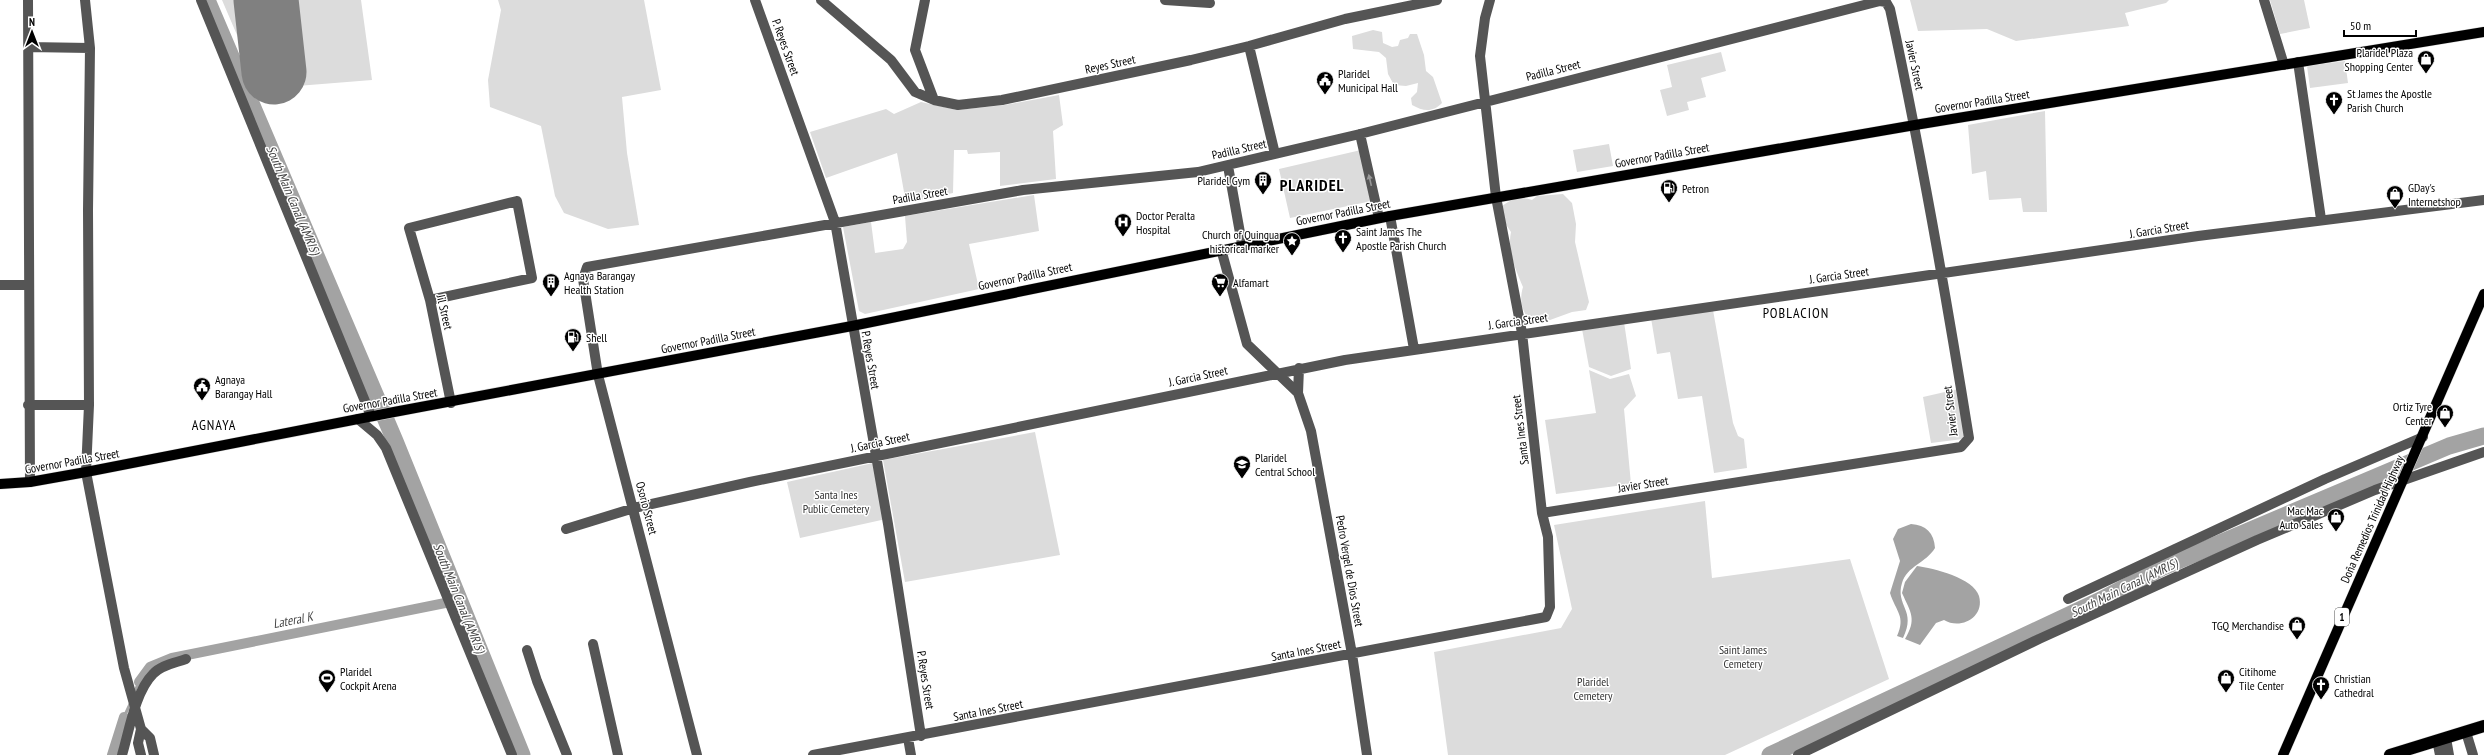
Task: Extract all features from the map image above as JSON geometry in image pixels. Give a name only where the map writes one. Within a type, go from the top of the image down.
[{"type":"highway","points":[[2390,755],[2484,726]]},
{"type":"main road","name":"Governor Padilla Street","points":[[0,484],[30,482],[86,472],[372,416],[451,403],[852,326],[1242,244],[1379,218],[1915,125],[2484,32]]},
{"type":"main road","name":"Doña Remedios Trinidad Highway","points":[[2283,755],[2344,612],[2405,477],[2484,294]]},
{"type":"street","points":[[28,0],[27,285],[30,482]]},
{"type":"street","points":[[85,0],[90,48],[88,210],[89,405],[86,472],[124,668],[141,729],[150,738],[154,755]]},
{"type":"street","points":[[201,0],[372,416]]},
{"type":"street","name":"P. Reyes Street","points":[[755,0],[836,222],[852,326],[876,456],[921,736]]},
{"type":"street","name":"Reyes Street","points":[[821,0],[891,60],[915,92],[934,100],[958,105],[1002,100],[1249,46],[1345,19],[1437,0]]},
{"type":"street","points":[[925,0],[915,50],[934,100]]},
{"type":"street","points":[[1165,0],[1210,3]]},
{"type":"street","name":"Santa Ines Street","points":[[813,755],[921,736],[1546,617],[1550,607],[1548,537],[1542,513],[1522,333],[1496,197],[1480,56],[1485,18],[1490,0]]},
{"type":"street","points":[[2264,0],[2284,64]]},
{"type":"street","name":"Padilla Street","points":[[587,267],[1023,190],[1198,172],[1228,166],[1360,134],[1486,100],[1880,1],[1886,2]]},
{"type":"street","name":"Javier Street","points":[[1542,513],[1961,447],[1969,438],[1943,273],[1915,125],[1890,10],[1886,2]]},
{"type":"street","points":[[1249,46],[1275,154]]},
{"type":"street","points":[[28,47],[90,48]]},
{"type":"street","points":[[2298,62],[2321,219]]},
{"type":"street","points":[[1360,134],[1379,218]]},
{"type":"street","points":[[1228,166],[1242,244]]},
{"type":"street","name":"J. Garcia Street","points":[[566,529],[634,508],[876,456],[1299,368],[1414,348],[2321,219],[2484,200]]},
{"type":"street","name":"Jil Street","points":[[430,300],[532,278],[517,201],[409,228],[430,300],[451,403]]},
{"type":"street","points":[[1390,216],[1414,348]]},
{"type":"street","name":"Pedro Vergel de Dios Street","points":[[1221,249],[1247,344],[1298,393]]},
{"type":"street","name":"Osorio Street","points":[[587,267],[583,279],[598,374],[697,755]]},
{"type":"street","points":[[0,285],[27,285]]},
{"type":"street","name":"Pedro Vergel de Dios Street","points":[[1299,368],[1298,393],[1314,445],[1352,654],[1367,755]]},
{"type":"street","points":[[28,406],[89,405]]},
{"type":"street","points":[[358,419],[377,435],[386,448],[512,755]]},
{"type":"street","points":[[2068,599],[2325,479],[2421,440]]},
{"type":"street","points":[[1798,755],[2032,643],[2257,540],[2405,477],[2484,452]]},
{"type":"street","points":[[593,644],[618,755]]},
{"type":"street","points":[[527,650],[537,681],[567,755]]},
{"type":"street","points":[[122,755],[143,688],[153,674],[165,666],[186,659]]},
{"type":"street","points":[[141,729],[138,743],[141,755]]},
{"type":"street","points":[[2466,732],[2473,755]]},
{"type":"street","points":[[908,738],[911,755]]},
{"type":"street","points":[[2440,755],[2442,739]]},
{"type":"street","points":[[2442,739],[2449,755]]},
{"type":"green space","points":[[222,0],[242,0],[249,63]]},
{"type":"green space","points":[[288,0],[361,0],[372,80],[297,86]]},
{"type":"green space","points":[[498,0],[644,0],[661,90],[622,97],[627,153],[639,225],[608,229],[564,213],[555,196],[541,126],[490,107],[488,80],[501,10]]},
{"type":"green space","points":[[1910,0],[2169,0],[2166,3],[2125,13],[2129,26],[2016,41],[1987,29],[1918,31]]},
{"type":"green space","points":[[2270,0],[2304,0],[2310,28],[2280,34]]},
{"type":"green space","points":[[1373,30],[1382,32],[1383,43],[1392,47],[1398,46],[1400,40],[1408,38],[1410,34],[1417,34],[1424,55],[1426,71],[1433,77],[1442,103],[1431,110],[1420,109],[1412,105],[1411,98],[1417,92],[1418,83],[1406,86],[1394,85],[1388,74],[1386,58],[1379,52],[1353,49],[1352,36]]},
{"type":"green space","points":[[1721,52],[1726,71],[1701,78],[1706,97],[1687,102],[1689,110],[1667,116],[1660,90],[1672,87],[1667,65]]},
{"type":"green space","points":[[2345,61],[2348,83],[2310,88],[2307,66]]},
{"type":"green space","points":[[1059,95],[1063,125],[1053,131],[1056,179],[1000,186],[1000,152],[968,154],[967,150],[954,150],[953,193],[906,203],[897,153],[826,178],[810,132],[886,109],[894,114],[921,102],[957,110],[1005,105]]},
{"type":"green space","points":[[2045,111],[2047,212],[2023,212],[2021,198],[1989,200],[1986,171],[1972,174],[1968,125]]},
{"type":"green space","points":[[1609,144],[1613,166],[1577,172],[1573,150]]},
{"type":"green space","points":[[1361,150],[1372,201],[1290,218],[1279,169]]},
{"type":"green space","points":[[1563,194],[1572,203],[1576,224],[1575,242],[1589,302],[1586,310],[1572,312],[1550,320],[1529,321],[1522,305],[1521,297],[1523,287],[1511,253],[1511,232],[1503,220],[1501,207],[1508,202],[1519,198],[1532,200],[1537,196]]},
{"type":"green space","points":[[1034,195],[1039,231],[969,244],[979,289],[865,314],[859,311],[843,227],[871,222],[875,253],[903,249],[907,242],[905,216]]},
{"type":"green space","points":[[1713,310],[1733,423],[1738,436],[1744,439],[1747,468],[1714,473],[1702,396],[1678,399],[1670,352],[1657,354],[1651,318]]},
{"type":"green space","points":[[1624,322],[1631,369],[1611,376],[1589,367],[1582,329]]},
{"type":"green space","points":[[1589,370],[1610,379],[1629,374],[1636,396],[1624,409],[1631,484],[1556,494],[1545,420],[1596,413]]},
{"type":"green space","points":[[1958,389],[1965,435],[1963,439],[1931,443],[1923,397]]},
{"type":"green space","points":[[1035,432],[1060,555],[905,582],[883,460]]},
{"type":"green space","name":"Santa Ines Public Cemetery","points":[[873,463],[886,519],[800,538],[787,482]]},
{"type":"green space","points":[[1705,501],[1712,578],[1850,559],[1889,679],[1725,755],[1448,755],[1434,652],[1561,628],[1572,609],[1554,525]]},
{"type":"shaded area","points":[[1911,524],[1925,528],[1931,534],[1935,548],[1904,577],[1901,597],[1908,621],[1907,629],[1903,638],[1897,636],[1901,624],[1899,614],[1890,593],[1900,561],[1893,539],[1898,529]]},
{"type":"shaded area","points":[[1917,566],[1933,569],[1961,579],[1976,590],[1979,596],[1980,604],[1975,616],[1964,623],[1950,623],[1944,620],[1936,623],[1920,645],[1905,639],[1912,621],[1910,611],[1902,593],[1905,582]]},
{"type":"waterway","name":"South Main Canal (AMRIS)","points":[[207,0],[395,441],[522,755]]},
{"type":"waterway","name":"South Main Canal (AMRIS)","points":[[1770,755],[2101,600],[2161,568],[2449,446],[2484,436]]},
{"type":"waterway","name":"Lateral K","points":[[139,682],[150,667],[172,658],[460,600]]},
{"type":"waterway","points":[[134,693],[139,682]]},
{"type":"waterway","points":[[124,717],[131,702]]},
{"type":"waterway","name":"Lateral K","points":[[112,755],[124,717]]},
{"type":"runway","points":[[266,0],[274,72]]},
{"type":"place","name":"Plaridel Plaza Shopping Center","points":[[2426,74]]},
{"type":"place","name":"Plaridel Municipal Hall","points":[[1325,95]]},
{"type":"place","name":"St James the Apostle Parish Church","points":[[2334,115]]},
{"type":"place","name":"Plaridel Gym","points":[[1263,195]]},
{"type":"place","name":"Petron","points":[[1669,203]]},
{"type":"place","name":"GDay's Internetshop","points":[[2395,209]]},
{"type":"place","name":"Doctor Peralta Hospital","points":[[1123,237]]},
{"type":"place","name":"Saint James The Apostle Parish Church","points":[[1343,253]]},
{"type":"place","name":"Church of Quingua historical marker","points":[[1292,256]]},
{"type":"place","name":"Agnaya Barangay Health Station","points":[[551,297]]},
{"type":"place","name":"Alfamart","points":[[1220,297]]},
{"type":"place","name":"Shell","points":[[573,352]]},
{"type":"place","name":"Agnaya Barangay Hall","points":[[202,401]]},
{"type":"place","name":"Ortiz Tyre Center","points":[[2445,428]]},
{"type":"place","name":"Plaridel Central School","points":[[1242,479]]},
{"type":"place","name":"Mac Mac Auto Sales","points":[[2336,532]]},
{"type":"place","name":"TGQ Merchandise","points":[[2297,640]]},
{"type":"place","name":"Plaridel Cockpit Arena","points":[[327,693]]},
{"type":"place","name":"Citihome Tile Center","points":[[2226,693]]},
{"type":"place","name":"Christian Cathedral","points":[[2321,700]]},
{"type":"district","name":"PLARIDEL","points":[[1312,185]]},
{"type":"district","name":"POBLACION","points":[[1796,313]]},
{"type":"district","name":"AGNAYA","points":[[214,425]]},
{"type":"park label","name":"Saint James Cemetery","points":[[1743,656]]},
{"type":"park label","name":"Plaridel Cemetery","points":[[1593,688]]}]
